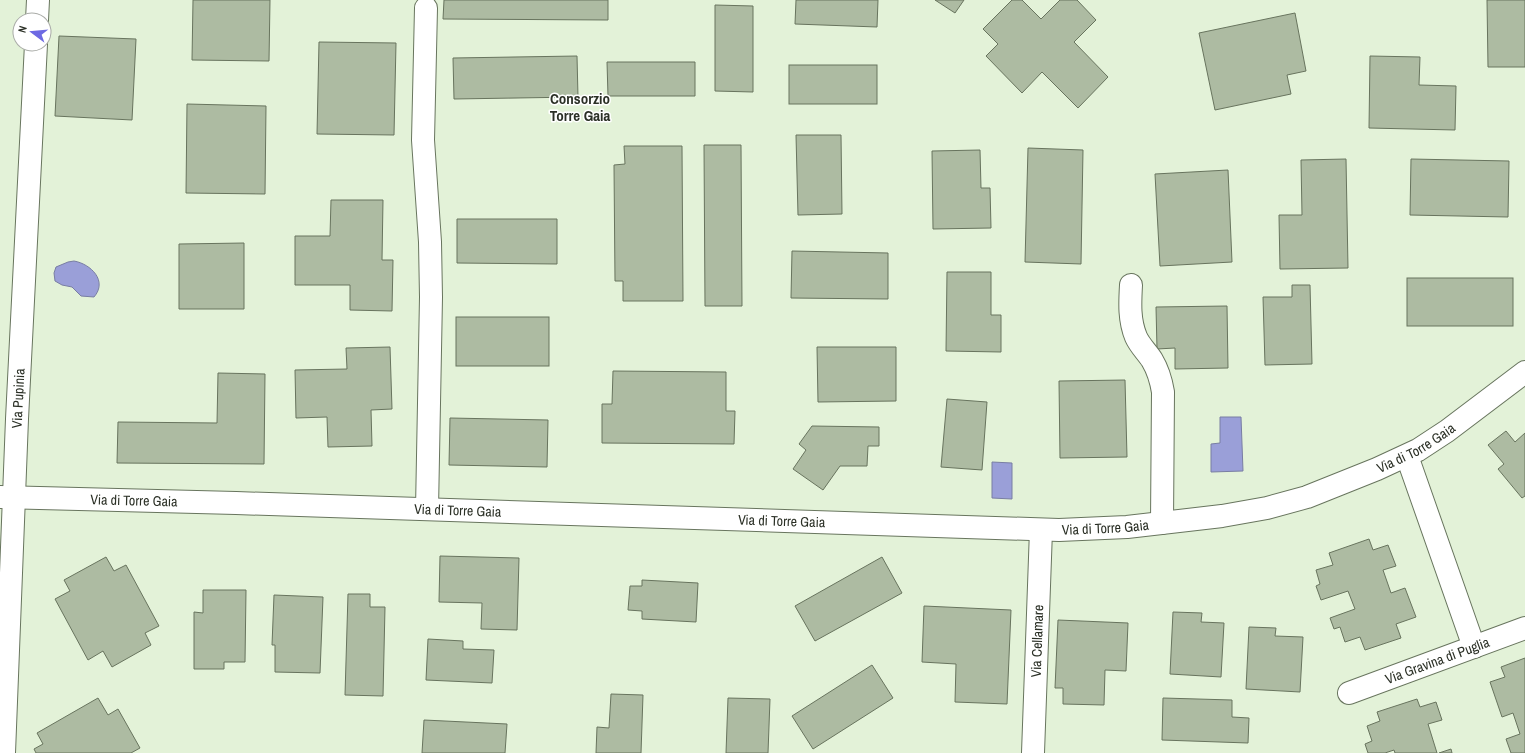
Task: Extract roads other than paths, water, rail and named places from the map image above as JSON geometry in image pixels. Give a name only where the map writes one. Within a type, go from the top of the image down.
[{"type":"street","points":[[37,12],[38,0]]},
{"type":"street","points":[[426,8],[423,140],[431,285],[427,509]]},
{"type":"street","name":"Via Pupinia","points":[[4,753],[7,497],[35,52]]},
{"type":"street","points":[[1131,285],[1131,312],[1134,330],[1137,338],[1156,367],[1163,392],[1162,523]]},
{"type":"street","name":"Via di Torre Gaia","points":[[7,497],[427,509],[1041,530],[1093,530],[1247,513],[1286,503],[1351,480],[1407,456],[1447,431],[1525,372]]},
{"type":"street","points":[[1407,456],[1474,647]]},
{"type":"street","name":"Via Cellamare","points":[[1033,753],[1041,530]]},
{"type":"street","name":"Via Gravina di Puglia","points":[[1349,692],[1525,628]]},
{"type":"water","points":[[74,261],[86,266],[96,274],[99,285],[98,291],[94,297],[81,296],[72,287],[62,285],[55,281],[54,273],[56,267]]},
{"type":"water","points":[[1220,417],[1241,417],[1243,471],[1211,472],[1211,444],[1220,443]]},
{"type":"water","points":[[992,462],[1012,463],[1012,499],[992,498]]},
{"type":"district","name":"Consorzio Torre Gaia","points":[[580,106]]}]
